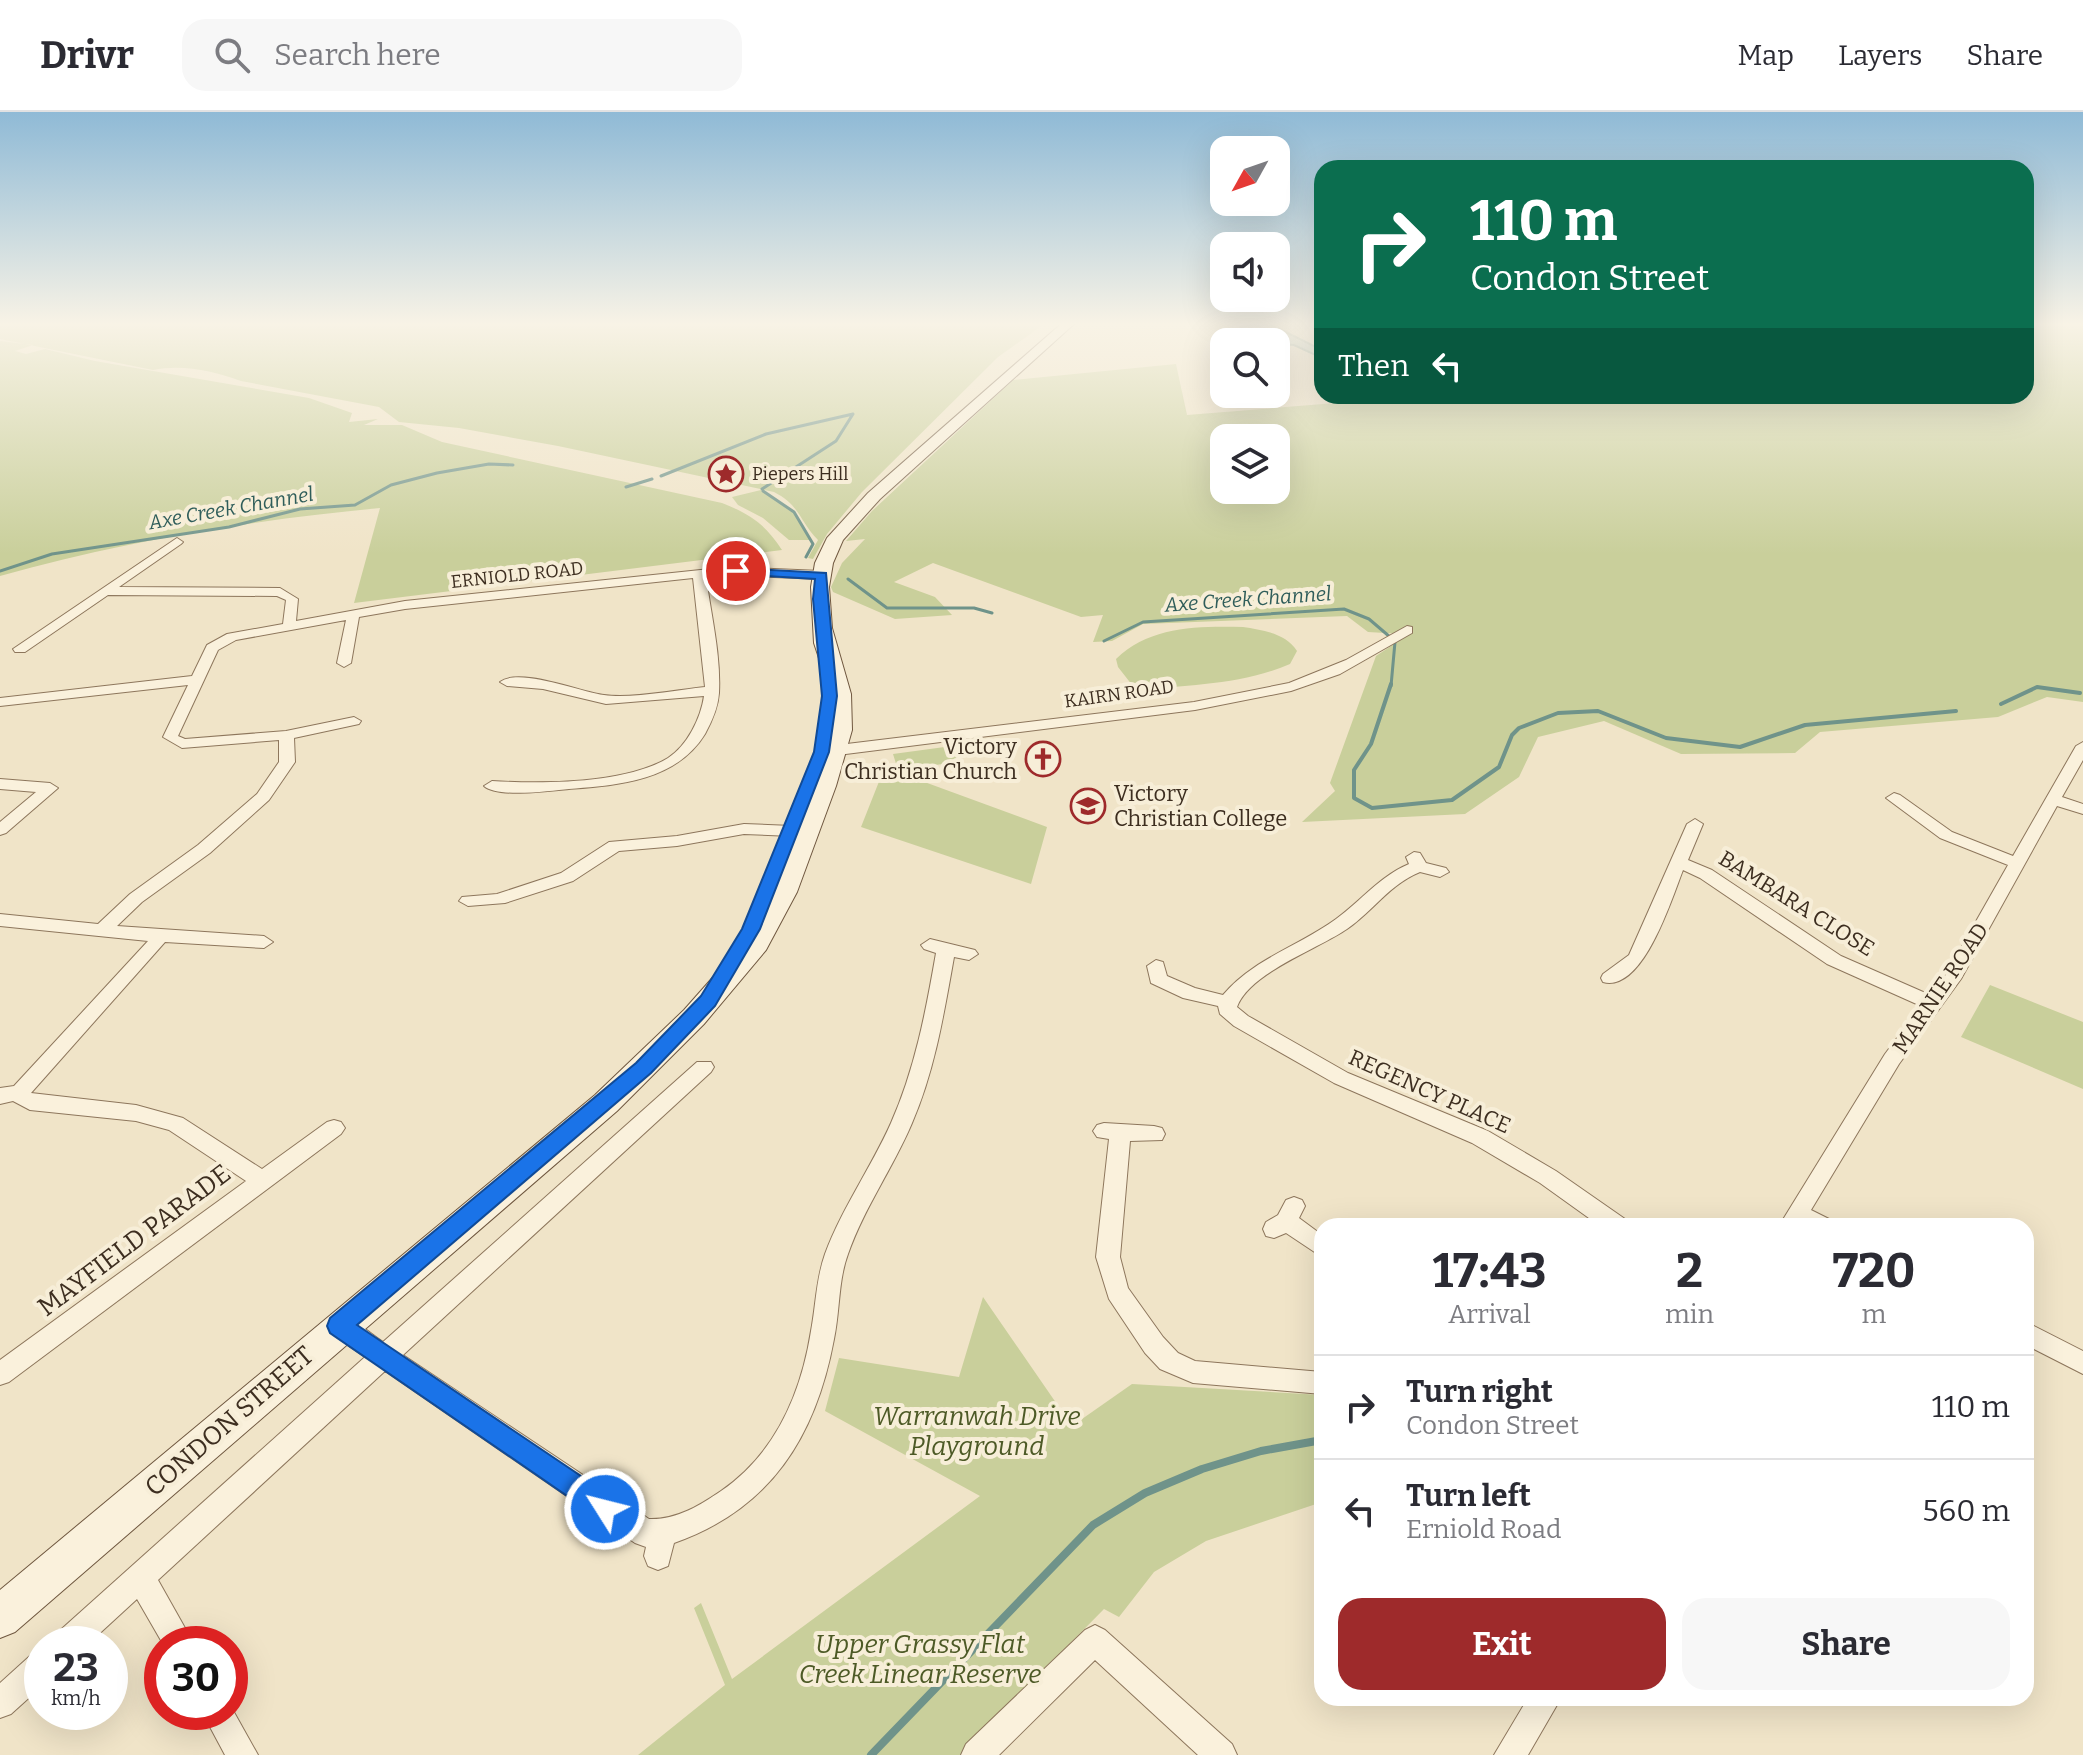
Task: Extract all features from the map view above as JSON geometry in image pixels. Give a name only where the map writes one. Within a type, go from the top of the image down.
[{"type":"main road","points":[[821,575],[830,547],[857,513],[982,401]]},
{"type":"main road","name":"CONDON STREET","points":[[0,1617],[339,1326],[606,1103],[708,1001],[757,944],[784,892],[829,751],[830,696],[819,599],[821,575]]},
{"type":"main road","name":"CONDON STREET","points":[[708,1001],[751,929],[829,751]]},
{"type":"street","points":[[20,649],[177,542]]},
{"type":"street","name":"ERNIOLD ROAD","points":[[195,680],[212,648],[220,641],[405,605],[729,571],[821,575]]},
{"type":"street","points":[[492,786],[538,787],[645,773],[667,765],[684,753],[710,705],[712,691],[699,574]]},
{"type":"street","points":[[122,580],[136,583],[138,589]]},
{"type":"street","points":[[105,591],[280,592],[292,599],[289,628]]},
{"type":"street","points":[[344,663],[353,615]]},
{"type":"street","name":"KAIRN ROAD","points":[[829,751],[1195,706],[1225,697],[1292,687],[1325,674],[1407,630]]},
{"type":"street","points":[[0,702],[195,680],[172,733],[172,741],[182,744],[285,742],[357,720]]},
{"type":"street","points":[[507,682],[543,685],[606,700],[712,691]]},
{"type":"street","points":[[104,928],[136,898],[204,849],[257,803],[287,762],[285,742]]},
{"type":"street","name":"MARNIE ROAD","points":[[1794,1218],[1892,1059],[1934,1004],[1996,904],[2083,746]]},
{"type":"street","points":[[0,784],[50,788],[0,830]]},
{"type":"street","points":[[1894,798],[1946,835],[2017,863]]},
{"type":"street","points":[[2052,799],[2083,809]]},
{"type":"street","points":[[1610,978],[1637,958],[1695,824]]},
{"type":"street","points":[[468,901],[499,899],[562,879],[580,871],[615,846],[692,839],[744,829],[792,831]]},
{"type":"street","points":[[1227,1002],[1274,962],[1341,923],[1394,876],[1416,861],[1440,872]]},
{"type":"street","name":"BAMBARA CLOSE","points":[[1679,862],[1706,874],[1834,960],[1934,1004]]},
{"type":"street","points":[[0,920],[104,928],[158,936],[268,941]]},
{"type":"street","points":[[10,1094],[156,943],[158,936]]},
{"type":"street","points":[[339,1326],[660,1545],[755,1483],[776,1462],[790,1438],[815,1371],[831,1269],[840,1244],[904,1120],[931,1034],[948,950]]},
{"type":"street","name":"REGENCY PLACE","points":[[1156,966],[1158,979],[1168,985],[1227,1002],[1230,1014],[1241,1021],[1341,1078],[1480,1137],[1548,1177],[1606,1218]]},
{"type":"street","points":[[86,1626],[704,1067]]},
{"type":"street","name":"MAYFIELD PARADE","points":[[10,1094],[30,1102],[136,1113],[176,1124],[262,1180]]},
{"type":"street","name":"MAYFIELD PARADE","points":[[0,1374],[334,1128]]},
{"type":"street","points":[[1154,1134],[1112,1132],[1108,1257],[1117,1292],[1169,1361],[1193,1372],[1314,1382]]},
{"type":"street","points":[[1285,1219],[1314,1242]]},
{"type":"street","points":[[2034,1337],[2083,1363]]},
{"type":"street","points":[[141,1578],[169,1626]]},
{"type":"street","points":[[977,1755],[1095,1640],[1221,1755]]},
{"type":"street","points":[[0,1703],[24,1682]]},
{"type":"street","points":[[1510,1755],[1541,1706]]},
{"type":"street","points":[[227,1730],[242,1755]]},
{"type":"green space","points":[[0,401],[317,401],[352,413],[349,422],[378,419],[364,425],[402,425],[442,442],[722,503],[756,521],[782,550],[354,603],[380,508],[188,533],[94,552],[0,576]]},
{"type":"green space","points":[[345,401],[954,401],[862,492],[827,534],[813,559],[808,558],[818,540],[795,508],[774,492],[558,446],[459,428],[399,422],[379,407]]},
{"type":"green space","points":[[991,401],[1184,401],[1187,415],[1323,404],[2034,404],[2034,401],[2083,401],[2083,702],[2047,697],[1998,717],[1820,732],[1795,753],[1681,754],[1604,721],[1538,737],[1519,777],[1465,814],[1302,822],[1335,791],[1330,783],[1376,656],[1400,640],[1402,634],[1368,632],[1347,616],[1143,624],[1112,641],[1093,642],[1103,615],[1081,617],[933,563],[894,582],[935,597],[952,615],[895,619],[833,592],[831,587],[842,563],[865,539],[846,541],[872,511]]},
{"type":"green space","points":[[761,490],[793,510],[810,540],[789,540],[763,518],[738,505],[732,497]]},
{"type":"green space","points":[[1243,627],[1273,633],[1287,640],[1297,651],[1290,664],[1233,680],[1136,690],[1118,667],[1116,659],[1129,648],[1159,634],[1192,628]]},
{"type":"green space","points":[[952,746],[958,762],[898,770],[893,754]]},
{"type":"green space","points":[[882,774],[919,780],[1047,827],[1031,884],[861,827]]},
{"type":"green space","points":[[1990,985],[2083,1022],[2083,1089],[1961,1037]]},
{"type":"green space","name":"Upper Grassy Flat Creek Linear Reserve","points":[[983,1297],[1072,1426],[1132,1384],[1314,1395],[1314,1505],[1206,1541],[1154,1572],[1119,1617],[1104,1609],[960,1755],[638,1755],[725,1685],[694,1608],[701,1603],[732,1679],[980,1496],[825,1411],[839,1358],[959,1377]]},
{"type":"waterway","name":"Axe Creek Channel","points":[[661,476],[766,434],[853,414],[836,441],[762,489]]},
{"type":"waterway","name":"Axe Creek Channel","points":[[0,571],[52,554],[229,527],[300,509],[355,505],[391,485],[437,473],[489,464],[513,465]]},
{"type":"waterway","name":"Axe Creek Channel","points":[[626,487],[652,479]]},
{"type":"waterway","name":"Axe Creek Channel","points":[[763,491],[794,512],[813,544],[806,557]]},
{"type":"waterway","name":"Axe Creek Channel","points":[[848,579],[887,608],[974,608],[992,613]]},
{"type":"waterway","name":"Axe Creek Channel","points":[[1104,641],[1143,622],[1344,609],[1369,619],[1390,637]]},
{"type":"waterway","name":"Axe Creek Channel","points":[[1391,686],[1395,642]]},
{"type":"waterway","name":"Axe Creek Channel","points":[[1391,684],[1371,744],[1354,770],[1354,798],[1372,808],[1452,800],[1499,767],[1512,735],[1519,728],[1558,713],[1598,711],[1666,738],[1740,747],[1805,725],[1956,711]]},
{"type":"waterway","name":"Axe Creek Channel","points":[[2001,704],[2037,687],[2080,693]]},
{"type":"waterway","points":[[871,1755],[1093,1525],[1145,1493],[1202,1469],[1261,1451],[1314,1441]]},
{"type":"place","name":"Piepers Hill","points":[[726,474]]},
{"type":"place","name":"Victory Christian Church","points":[[1043,759]]},
{"type":"place","name":"Victory Christian College","points":[[1088,806]]},
{"type":"route","points":[[605,1509],[384,1354],[339,1326],[644,1068],[708,1001],[751,929],[822,752],[830,696],[819,599],[821,575],[736,571]]},
{"type":"park label","name":"Warranwah Drive Playground","points":[[977,1431]]}]
